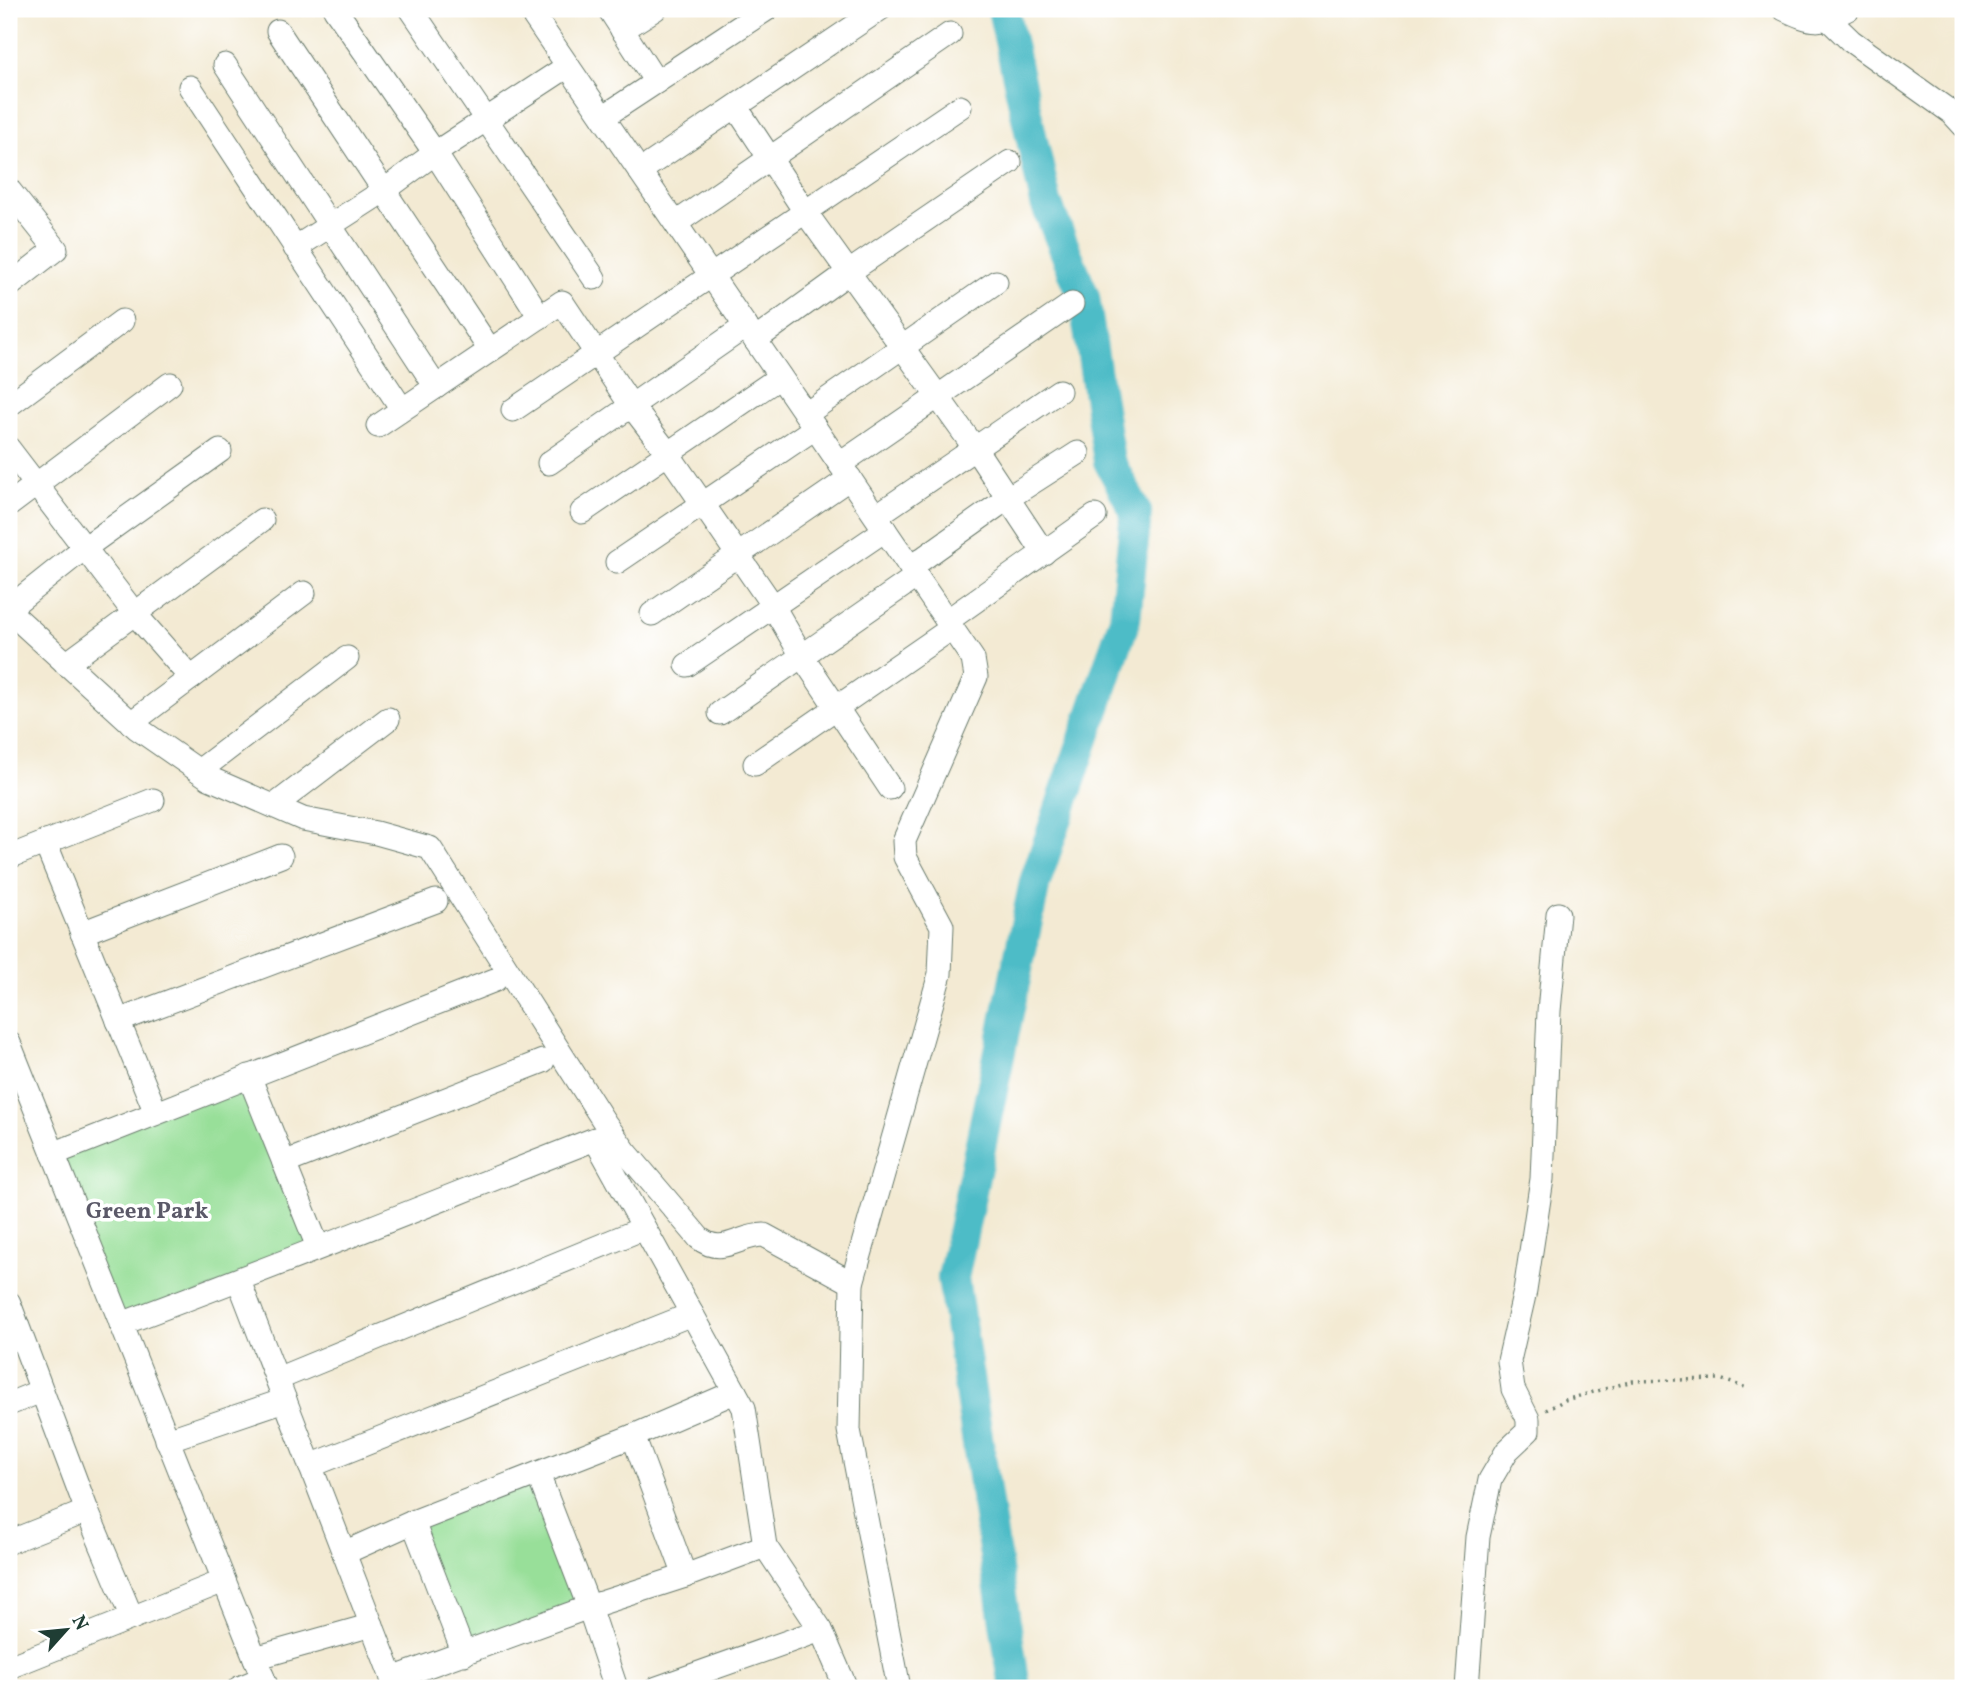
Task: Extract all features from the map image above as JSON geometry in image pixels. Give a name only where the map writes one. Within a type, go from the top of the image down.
[{"type":"street","points":[[335,9],[435,153],[540,317]]},
{"type":"street","points":[[411,9],[594,278]]},
{"type":"street","points":[[609,9],[656,82]]},
{"type":"street","points":[[622,30],[655,9]]},
{"type":"street","points":[[603,117],[767,9]]},
{"type":"street","points":[[640,171],[880,9]]},
{"type":"street","points":[[1784,9],[1809,21],[1823,14],[1848,9]]},
{"type":"street","points":[[536,11],[603,117],[973,659],[976,677],[904,841],[905,857],[942,926],[940,974],[852,1283],[849,1430],[899,1688]]},
{"type":"street","points":[[1823,14],[1851,40],[1952,113],[1963,125]]},
{"type":"street","points":[[278,31],[490,351]]},
{"type":"street","points":[[676,223],[950,34]]},
{"type":"street","points":[[225,65],[436,387]]},
{"type":"street","points":[[295,248],[332,226],[435,153],[568,65]]},
{"type":"street","points":[[190,88],[402,409]]},
{"type":"street","points":[[736,107],[806,213],[974,447],[1044,552]]},
{"type":"street","points":[[513,410],[960,107]]},
{"type":"street","points":[[549,463],[630,404],[849,272],[1010,162]]},
{"type":"street","points":[[9,190],[56,249],[9,286]]},
{"type":"street","points":[[617,562],[703,503],[903,347],[996,282]]},
{"type":"street","points":[[378,426],[562,302],[630,404],[667,452],[774,606],[802,656],[890,788]]},
{"type":"street","points":[[652,614],[737,554],[937,396],[1072,304]]},
{"type":"street","points":[[9,405],[122,321]]},
{"type":"street","points":[[582,512],[780,376]]},
{"type":"street","points":[[9,505],[170,384]]},
{"type":"street","points":[[687,665],[774,606],[974,447],[1059,391]]},
{"type":"street","points":[[9,449],[83,549],[191,678]]},
{"type":"street","points":[[220,451],[83,549],[9,610],[131,723],[209,778],[303,819],[376,833],[430,848],[610,1130],[699,1238],[708,1246],[721,1247],[751,1235],[764,1235],[852,1283]]},
{"type":"street","points":[[720,713],[802,656],[1008,498],[1079,453]]},
{"type":"street","points":[[755,764],[836,708],[1095,516]]},
{"type":"street","points":[[66,664],[262,520]]},
{"type":"street","points":[[131,723],[303,593]]},
{"type":"street","points":[[199,771],[347,658]]},
{"type":"street","points":[[274,806],[388,719]]},
{"type":"street","points":[[9,857],[153,800]]},
{"type":"street","points":[[45,842],[156,1113]]},
{"type":"street","points":[[82,933],[281,856]]},
{"type":"street","points":[[118,1020],[436,901]]},
{"type":"street","points":[[1468,1688],[1478,1537],[1490,1480],[1507,1451],[1528,1431],[1528,1419],[1513,1389],[1509,1360],[1525,1291],[1542,1180],[1549,1012],[1558,914]]},
{"type":"street","points":[[53,1154],[495,979]]},
{"type":"street","points":[[9,1043],[261,1675]]},
{"type":"street","points":[[284,1163],[543,1060]]},
{"type":"street","points":[[249,1076],[318,1247]]},
{"type":"street","points":[[121,1324],[239,1281],[318,1247],[595,1139],[744,1408],[765,1546],[821,1630],[846,1688]]},
{"type":"street","points":[[167,1440],[644,1228]]},
{"type":"street","points":[[239,1281],[394,1684],[464,1654],[589,1607],[685,1576],[765,1546]]},
{"type":"street","points":[[9,1303],[87,1511],[132,1618]]},
{"type":"street","points":[[310,1466],[692,1314]]},
{"type":"street","points":[[9,1404],[41,1391]]},
{"type":"street","points":[[344,1553],[735,1392]]},
{"type":"street","points":[[633,1436],[685,1576]]},
{"type":"street","points":[[538,1474],[589,1607],[616,1688]]},
{"type":"street","points":[[9,1542],[87,1511]]},
{"type":"street","points":[[414,1522],[464,1654]]},
{"type":"street","points":[[9,1667],[224,1581]]},
{"type":"street","points":[[239,1688],[261,1675],[372,1625]]},
{"type":"street","points":[[657,1688],[821,1630]]},
{"type":"path","points":[[1528,1419],[1565,1400],[1633,1381],[1720,1379],[1747,1388]]},
{"type":"green space","points":[[249,1076],[318,1247],[121,1324],[53,1154]]},
{"type":"green space","points":[[538,1474],[589,1607],[464,1654],[413,1522]]},
{"type":"waterway","points":[[1003,9],[1046,203],[1084,297],[1109,461],[1136,512],[1125,619],[1035,882],[953,1278],[1015,1688]]},
{"type":"district","name":"Green Park","points":[[147,1212]]}]
